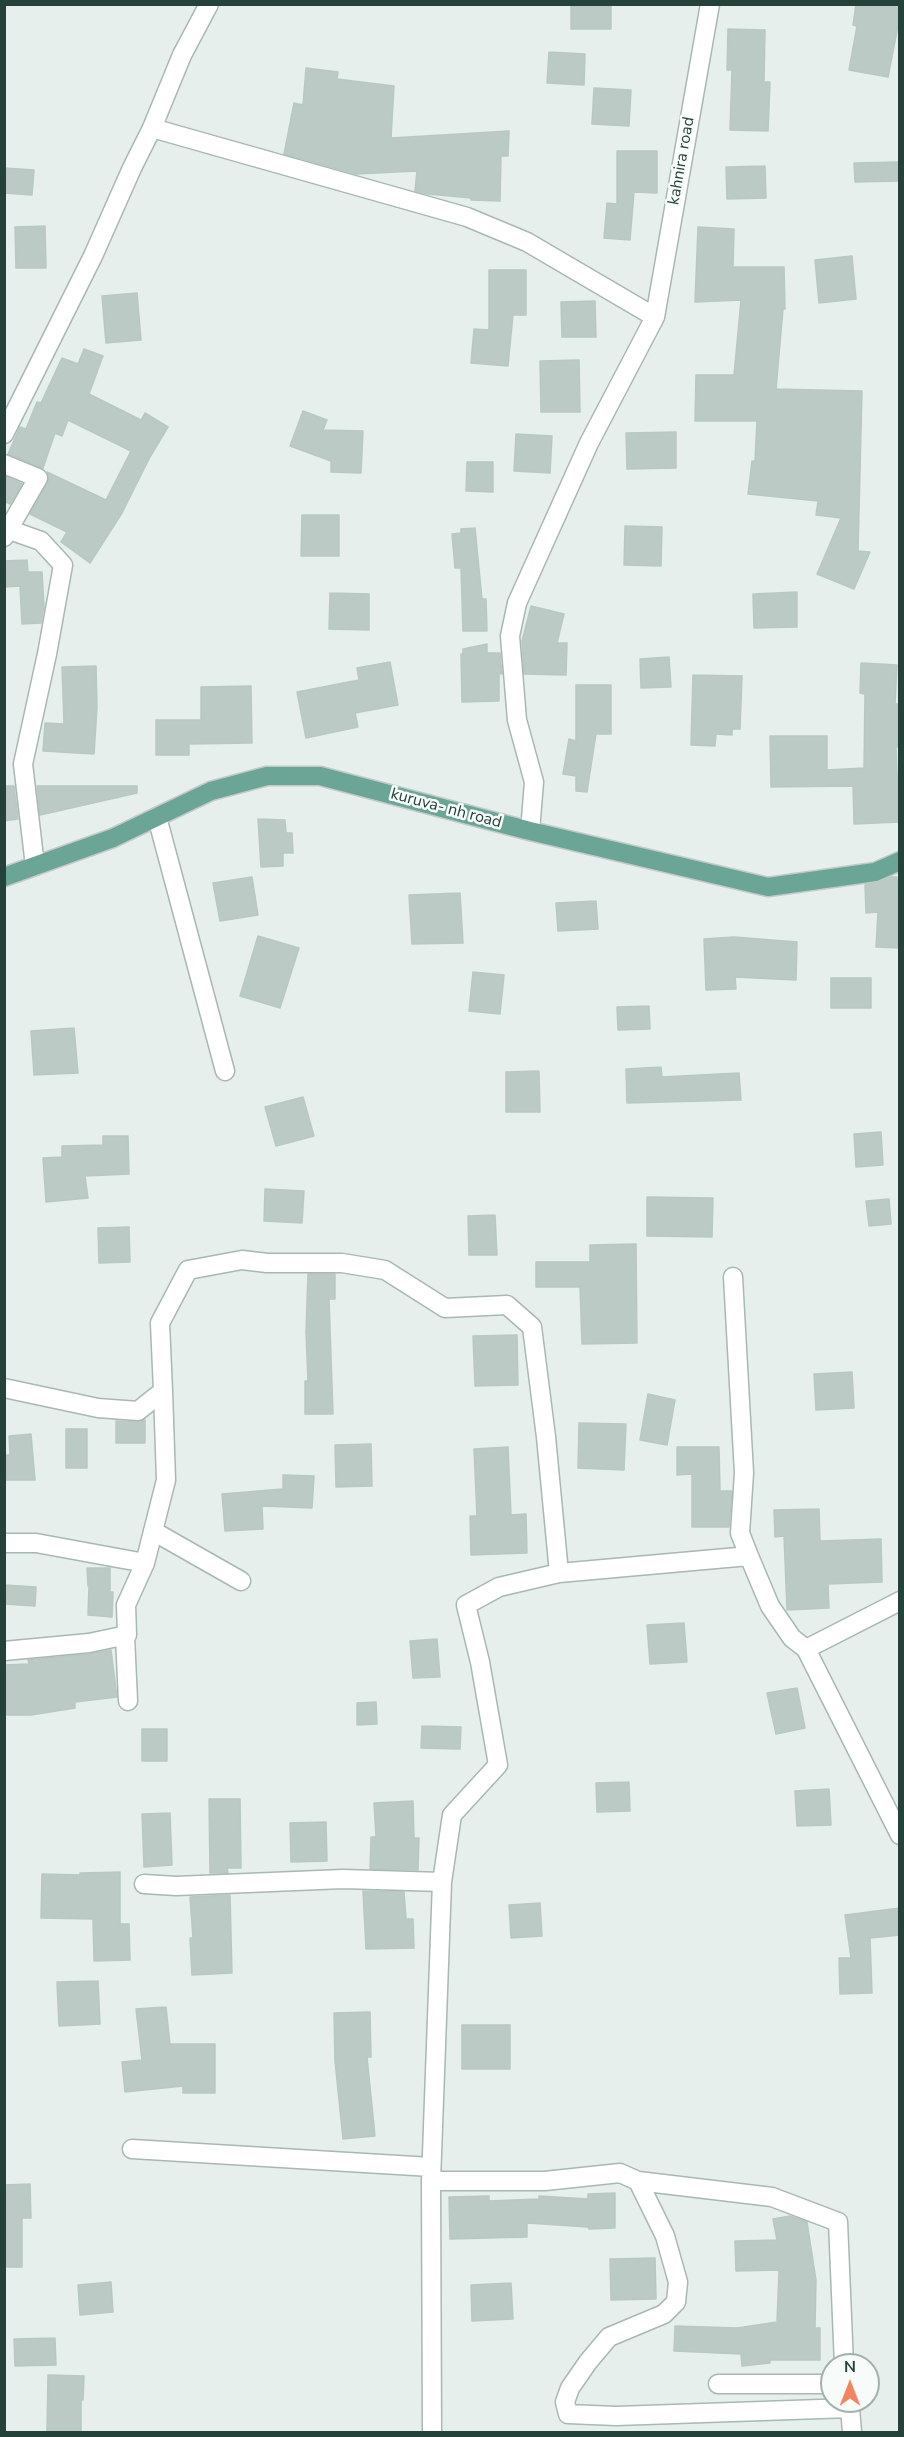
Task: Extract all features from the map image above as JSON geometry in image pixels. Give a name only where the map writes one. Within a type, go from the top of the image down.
[{"type":"main road","name":"kuruva- nh road","points":[[4,877],[113,838],[211,791],[267,776],[320,776],[530,831],[768,887],[875,872],[900,861]]},
{"type":"street","points":[[4,434],[93,256],[152,128],[182,55],[209,4]]},
{"type":"street","name":"kahnira road","points":[[530,831],[534,782],[517,720],[510,636],[517,603],[589,443],[655,317],[710,4]]},
{"type":"street","points":[[152,128],[467,217],[527,242],[655,317]]},
{"type":"street","points":[[4,464],[38,478],[6,532],[41,541],[63,565],[47,654],[23,764],[34,866]]},
{"type":"street","points":[[157,817],[225,1071]]},
{"type":"street","points":[[128,1701],[126,1605],[144,1563],[166,1480],[160,1323],[188,1270],[242,1260],[267,1263],[342,1263],[385,1270],[445,1308],[507,1305],[532,1327],[546,1437],[559,1573]]},
{"type":"street","points":[[733,1277],[744,1473],[741,1533],[748,1556],[770,1606],[792,1638],[806,1649],[900,1835]]},
{"type":"street","points":[[4,1388],[98,1408],[138,1411],[163,1391]]},
{"type":"street","points":[[153,1531],[241,1581]]},
{"type":"street","points":[[4,1543],[36,1543],[144,1563]]},
{"type":"street","points":[[432,2433],[431,2174],[442,1882],[452,1815],[498,1765],[480,1662],[466,1605],[499,1587],[559,1573],[748,1556]]},
{"type":"street","points":[[806,1649],[900,1600]]},
{"type":"street","points":[[4,1651],[125,1636]]},
{"type":"street","points":[[144,1884],[176,1886],[343,1879],[442,1882]]},
{"type":"street","points":[[132,2149],[431,2174],[545,2181],[620,2173],[638,2181],[772,2197],[838,2222],[843,2353]]},
{"type":"street","points":[[638,2181],[665,2236],[678,2282],[676,2302],[664,2313],[609,2337],[570,2388],[565,2402],[568,2414],[616,2416],[820,2406]]},
{"type":"street","points":[[718,2384],[820,2384]]},
{"type":"street","points":[[851,2413],[852,2433]]},
{"type":"building","points":[[571,4],[611,4],[611,29],[571,29]]},
{"type":"building","points":[[856,4],[900,4],[888,77],[849,70],[857,26],[853,25]]},
{"type":"building","points":[[728,29],[765,30],[764,82],[770,82],[768,131],[730,130],[732,70],[727,70]]},
{"type":"building","points":[[549,52],[585,54],[584,85],[547,83]]},
{"type":"building","points":[[306,68],[338,72],[337,79],[394,86],[391,138],[509,131],[508,156],[501,156],[500,201],[471,200],[471,198],[415,191],[417,171],[356,174],[284,154],[294,103],[303,105]]},
{"type":"building","points":[[594,88],[631,90],[629,126],[592,124]]},
{"type":"building","points":[[617,151],[657,151],[657,193],[634,192],[630,240],[604,238],[607,203],[617,204]]},
{"type":"building","points":[[900,162],[900,181],[855,182],[854,163]]},
{"type":"building","points":[[765,166],[766,198],[727,199],[726,167]]},
{"type":"building","points":[[4,168],[34,170],[32,195],[4,193]]},
{"type":"building","points":[[45,226],[46,268],[16,268],[15,227]]},
{"type":"building","points":[[698,227],[734,229],[733,267],[784,267],[785,309],[783,309],[776,389],[862,391],[858,551],[870,552],[854,589],[817,574],[841,518],[816,515],[818,501],[748,494],[752,461],[755,461],[757,421],[695,421],[696,375],[734,375],[741,300],[695,302]]},
{"type":"building","points":[[852,256],[856,299],[819,303],[815,260]]},
{"type":"building","points":[[489,270],[526,270],[526,315],[513,315],[508,366],[471,363],[474,329],[489,330]]},
{"type":"building","points":[[137,293],[141,340],[106,343],[102,296]]},
{"type":"building","points":[[595,301],[596,337],[562,337],[561,302]]},
{"type":"building","points":[[84,349],[103,356],[89,394],[141,420],[145,413],[168,427],[122,513],[90,563],[61,542],[67,532],[30,514],[48,483],[47,472],[106,500],[131,451],[68,420],[62,436],[55,433],[43,468],[8,454],[20,427],[26,429],[37,402],[41,403],[62,358],[78,364]]},
{"type":"building","points":[[579,360],[580,412],[541,412],[540,361]]},
{"type":"building","points":[[303,411],[327,420],[323,430],[363,431],[361,473],[331,472],[331,461],[290,446]]},
{"type":"building","points":[[676,432],[676,468],[627,469],[626,433]]},
{"type":"building","points":[[516,434],[552,436],[550,473],[514,471]]},
{"type":"building","points":[[467,462],[493,462],[493,492],[466,491]]},
{"type":"building","points":[[4,476],[22,484],[10,504],[4,501]]},
{"type":"building","points":[[302,515],[339,515],[339,556],[301,556]]},
{"type":"building","points":[[625,526],[662,527],[661,566],[624,565]]},
{"type":"building","points":[[475,528],[482,599],[486,599],[487,631],[463,631],[461,568],[455,568],[452,534],[461,533],[461,529]]},
{"type":"building","points":[[27,560],[28,572],[42,572],[44,607],[41,623],[22,624],[20,586],[4,587],[4,561]]},
{"type":"building","points":[[797,592],[797,627],[754,628],[753,594]]},
{"type":"building","points":[[330,593],[369,594],[369,630],[329,629]]},
{"type":"building","points":[[531,606],[564,614],[557,643],[567,643],[566,675],[524,674],[522,641]]},
{"type":"building","points":[[487,644],[487,653],[500,653],[502,674],[499,673],[499,701],[462,702],[461,654],[463,654],[463,649]]},
{"type":"building","points":[[669,657],[671,687],[641,688],[640,659]]},
{"type":"building","points":[[390,662],[398,705],[355,713],[358,727],[306,738],[297,692],[359,680],[357,668]]},
{"type":"building","points":[[861,663],[897,665],[895,704],[900,704],[900,747],[896,747],[899,822],[854,824],[853,786],[771,787],[770,736],[827,736],[827,770],[864,768],[865,694],[860,693]]},
{"type":"building","points":[[96,666],[97,707],[94,754],[43,751],[45,723],[64,724],[62,667]]},
{"type":"building","points":[[693,675],[742,676],[740,729],[732,729],[732,735],[716,734],[715,746],[691,745]]},
{"type":"building","points":[[576,685],[611,685],[611,734],[596,734],[587,792],[576,791],[576,776],[563,774],[569,739],[576,741]]},
{"type":"building","points":[[251,686],[252,743],[189,744],[189,755],[156,755],[156,720],[201,720],[201,687]]},
{"type":"building","points":[[4,786],[14,786],[18,819],[4,821]]},
{"type":"building","points":[[37,786],[137,786],[137,793],[40,815]]},
{"type":"building","points":[[258,819],[285,820],[286,833],[292,833],[293,853],[283,853],[283,866],[261,867]]},
{"type":"building","points":[[252,877],[258,915],[220,921],[213,883]]},
{"type":"building","points":[[897,877],[900,948],[876,947],[878,912],[866,913],[865,885]]},
{"type":"building","points":[[460,893],[463,943],[412,944],[409,895]]},
{"type":"building","points":[[596,901],[598,929],[558,931],[556,903]]},
{"type":"building","points":[[258,936],[299,948],[280,1008],[240,996]]},
{"type":"building","points":[[734,937],[797,942],[796,980],[735,977],[736,989],[706,990],[704,939]]},
{"type":"building","points":[[473,972],[504,975],[500,1014],[469,1011]]},
{"type":"building","points":[[831,978],[871,978],[871,1008],[831,1008]]},
{"type":"building","points":[[649,1006],[650,1029],[618,1030],[617,1007]]},
{"type":"building","points":[[74,1028],[78,1073],[34,1075],[31,1031]]},
{"type":"building","points":[[661,1067],[662,1077],[739,1073],[741,1100],[627,1103],[626,1069]]},
{"type":"building","points":[[539,1071],[540,1112],[506,1112],[506,1072]]},
{"type":"building","points":[[303,1097],[314,1136],[276,1146],[265,1107]]},
{"type":"building","points":[[881,1132],[883,1165],[856,1167],[854,1134]]},
{"type":"building","points":[[103,1136],[128,1136],[129,1174],[85,1176],[88,1198],[46,1202],[43,1158],[62,1157],[62,1146],[103,1145]]},
{"type":"building","points":[[265,1189],[304,1191],[302,1223],[264,1221]]},
{"type":"building","points":[[647,1197],[713,1198],[712,1237],[647,1236]]},
{"type":"building","points":[[889,1199],[891,1224],[869,1226],[866,1201]]},
{"type":"building","points":[[495,1215],[497,1255],[469,1255],[468,1216]]},
{"type":"building","points":[[129,1227],[130,1262],[99,1263],[98,1228]]},
{"type":"building","points":[[636,1244],[637,1343],[582,1344],[580,1287],[536,1287],[536,1262],[590,1262],[590,1245]]},
{"type":"building","points":[[308,1274],[335,1274],[335,1299],[329,1299],[333,1414],[305,1414],[305,1381],[308,1381],[306,1332]]},
{"type":"building","points":[[517,1335],[518,1385],[475,1386],[473,1336]]},
{"type":"building","points":[[852,1372],[854,1408],[816,1410],[814,1374]]},
{"type":"building","points":[[648,1394],[675,1400],[667,1445],[640,1440]]},
{"type":"building","points":[[145,1420],[145,1443],[116,1443],[116,1421]]},
{"type":"building","points":[[579,1423],[626,1424],[624,1470],[578,1468]]},
{"type":"building","points":[[66,1429],[87,1429],[87,1468],[66,1468]]},
{"type":"building","points":[[31,1434],[35,1480],[4,1480],[4,1455],[10,1455],[9,1436]]},
{"type":"building","points":[[371,1444],[372,1486],[336,1487],[335,1445]]},
{"type":"building","points":[[508,1447],[511,1515],[526,1514],[527,1553],[471,1555],[470,1516],[477,1516],[474,1449]]},
{"type":"building","points":[[677,1447],[719,1447],[720,1491],[732,1491],[729,1527],[692,1527],[692,1474],[677,1475]]},
{"type":"building","points":[[283,1475],[314,1476],[312,1508],[262,1506],[263,1529],[225,1531],[222,1494],[283,1489]]},
{"type":"building","points":[[819,1509],[820,1541],[881,1539],[882,1582],[828,1584],[829,1608],[787,1610],[784,1536],[775,1537],[774,1510]]},
{"type":"building","points":[[87,1568],[110,1568],[110,1592],[113,1592],[112,1617],[88,1615]]},
{"type":"building","points":[[4,1585],[36,1587],[35,1606],[4,1604]]},
{"type":"building","points":[[684,1623],[687,1662],[650,1664],[647,1625]]},
{"type":"building","points":[[437,1639],[440,1677],[413,1678],[410,1641]]},
{"type":"building","points":[[111,1650],[117,1697],[75,1702],[75,1708],[31,1715],[4,1715],[4,1665],[29,1664],[28,1660]]},
{"type":"building","points":[[797,1688],[805,1728],[776,1734],[767,1693]]},
{"type":"building","points":[[376,1702],[377,1724],[357,1725],[357,1703]]},
{"type":"building","points":[[422,1726],[461,1727],[460,1749],[421,1748]]},
{"type":"building","points":[[142,1729],[167,1729],[167,1761],[142,1761]]},
{"type":"building","points":[[629,1782],[630,1811],[597,1812],[596,1783]]},
{"type":"building","points":[[829,1789],[831,1825],[797,1826],[795,1791]]},
{"type":"building","points":[[209,1799],[240,1799],[241,1868],[227,1868],[228,1873],[210,1873]]},
{"type":"building","points":[[413,1801],[414,1838],[419,1838],[418,1870],[370,1869],[371,1837],[376,1837],[374,1803]]},
{"type":"building","points":[[170,1813],[172,1865],[144,1867],[142,1814]]},
{"type":"building","points":[[326,1822],[327,1861],[291,1862],[290,1823]]},
{"type":"building","points":[[120,1872],[120,1924],[129,1924],[130,1960],[94,1961],[93,1919],[41,1918],[42,1874],[80,1875],[80,1873]]},
{"type":"building","points":[[363,1891],[404,1892],[406,1919],[413,1919],[414,1948],[366,1949]]},
{"type":"building","points":[[230,1895],[232,1973],[192,1975],[190,1938],[193,1938],[190,1897]]},
{"type":"building","points":[[540,1903],[542,1936],[511,1938],[509,1905]]},
{"type":"building","points":[[900,1908],[900,1935],[870,1938],[872,1993],[840,1994],[839,1958],[851,1958],[845,1915]]},
{"type":"building","points":[[98,1981],[100,2024],[59,2026],[57,1982]]},
{"type":"building","points":[[166,2007],[170,2044],[215,2044],[215,2093],[183,2093],[183,2086],[125,2092],[122,2062],[142,2060],[136,2009]]},
{"type":"building","points":[[370,2012],[371,2057],[367,2057],[375,2136],[343,2139],[335,2061],[334,2013]]},
{"type":"building","points":[[462,2025],[510,2025],[510,2069],[462,2069]]},
{"type":"building","points":[[30,2184],[31,2218],[22,2218],[22,2267],[4,2267],[4,2185]]},
{"type":"building","points":[[615,2193],[615,2228],[589,2229],[588,2227],[527,2223],[527,2237],[450,2239],[449,2197],[489,2196],[489,2201],[539,2199],[539,2196],[588,2199],[588,2194]]},
{"type":"building","points":[[790,2216],[807,2222],[816,2280],[815,2328],[820,2328],[820,2360],[770,2360],[770,2363],[742,2366],[741,2354],[674,2351],[675,2326],[737,2328],[777,2322],[779,2270],[736,2271],[735,2241],[777,2240],[773,2219]]},
{"type":"building","points":[[655,2258],[656,2299],[611,2300],[610,2259]]},
{"type":"building","points":[[111,2282],[113,2312],[80,2315],[78,2285]]},
{"type":"building","points":[[511,2283],[513,2319],[472,2321],[471,2285]]},
{"type":"building","points":[[55,2338],[56,2365],[15,2366],[14,2339]]},
{"type":"building","points":[[48,2375],[84,2376],[81,2433],[47,2433]]}]
